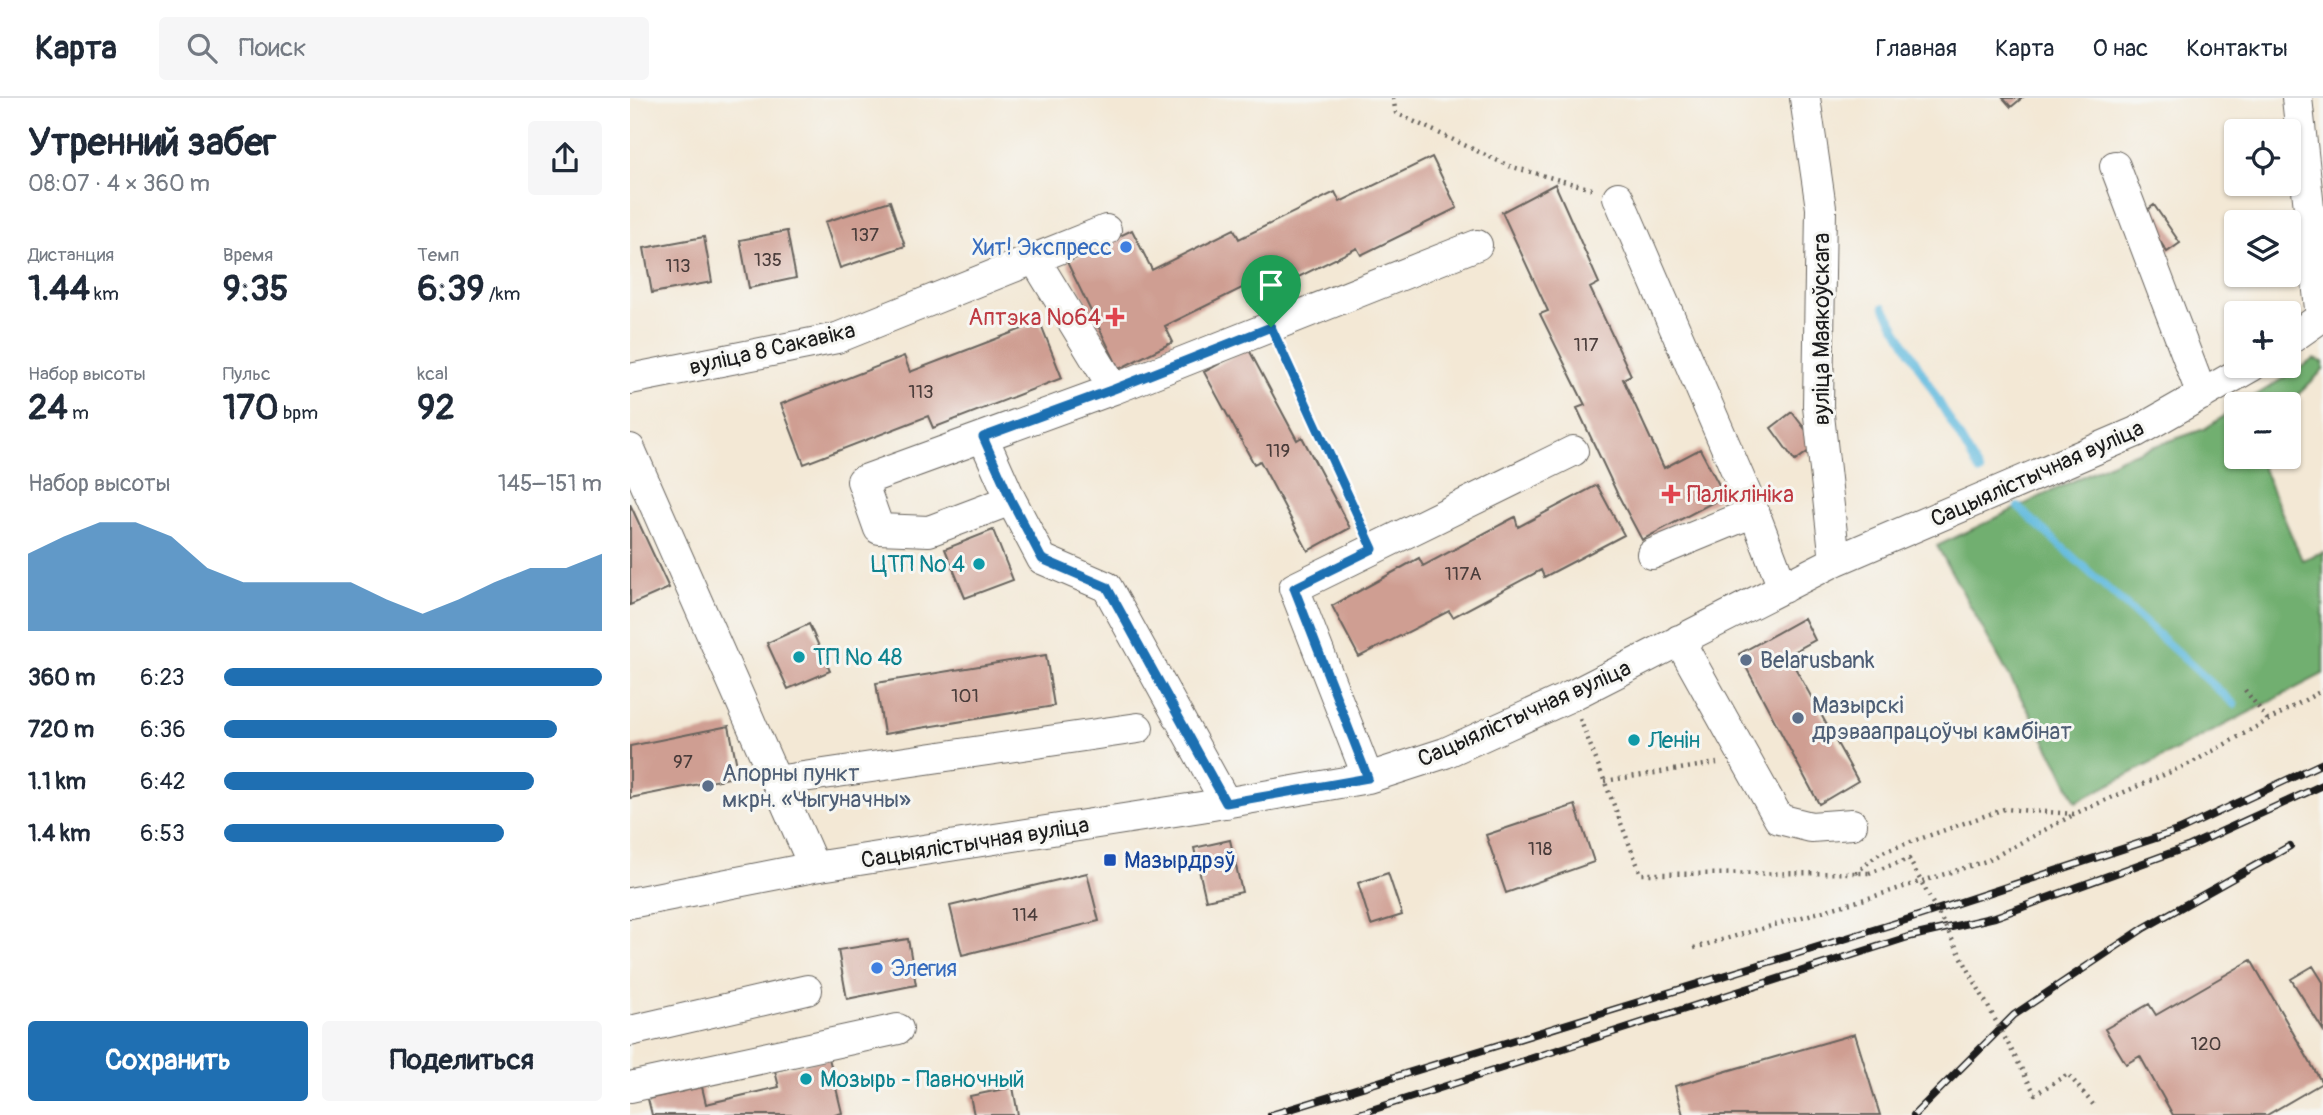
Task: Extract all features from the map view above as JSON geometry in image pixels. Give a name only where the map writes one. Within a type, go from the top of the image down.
[{"type":"street","name":"вуліца Маякоўскага","points":[[1805,98],[1821,208],[1818,406],[1835,561]]},
{"type":"street","points":[[2297,98],[2322,317],[2301,332]]},
{"type":"street","points":[[2115,166],[2202,395]]},
{"type":"street","points":[[1618,197],[1755,512],[1783,587]]},
{"type":"street","name":"вуліца 8 Сакавіка","points":[[630,379],[837,338],[1106,230]]},
{"type":"street","points":[[1011,500],[929,531],[879,529],[862,481],[1114,389],[1477,245]]},
{"type":"street","points":[[1034,258],[1114,389]]},
{"type":"street","name":"Сацыялістычная вуліца","points":[[630,902],[814,867],[1226,803],[1368,778],[1445,753],[1571,696],[1835,561],[2136,432],[2231,378]]},
{"type":"street","points":[[983,437],[1011,500],[1042,559],[1107,587],[1226,803]]},
{"type":"street","points":[[630,449],[814,867]]},
{"type":"street","points":[[1368,778],[1294,588],[1573,451]]},
{"type":"street","points":[[1652,554],[1755,512]]},
{"type":"street","points":[[1679,640],[1779,818],[1811,827],[1852,824]]},
{"type":"street","points":[[776,781],[1138,728]]},
{"type":"street","points":[[630,1031],[807,990]]},
{"type":"street","points":[[630,1087],[898,1029]]},
{"type":"path","points":[[1394,98],[1396,113],[1509,166],[1618,197]]},
{"type":"path","points":[[1271,327],[1373,549]]},
{"type":"path","points":[[2245,690],[2268,720]]},
{"type":"path","points":[[1694,948],[1872,897],[1986,860],[2074,814],[2191,763],[2323,690]]},
{"type":"path","points":[[1571,696],[1641,874],[1869,873],[1909,859],[2035,1094],[2068,1073],[2096,1108]]},
{"type":"path","points":[[1605,781],[1746,759]]},
{"type":"path","points":[[1856,873],[1880,853],[2004,810],[2074,814]]},
{"type":"green space","points":[[2314,359],[2323,362],[2323,370],[2301,392],[2261,392],[2284,378],[2301,378],[2301,367]]},
{"type":"green space","points":[[2224,416],[2224,469],[2263,469],[2302,560],[2323,552],[2323,674],[2076,802],[2060,768],[1937,546],[2123,457],[2204,429]]},
{"type":"building","points":[[2003,98],[2022,98],[2011,107]]},
{"type":"building","points":[[1432,157],[1457,208],[1361,255],[1357,248],[1264,294],[1258,280],[1165,326],[1173,342],[1119,369],[1067,262],[1132,230],[1152,270],[1234,229],[1239,239],[1335,192],[1340,202]]},
{"type":"building","points":[[1555,184],[1599,283],[1590,288],[1631,375],[1623,379],[1664,468],[1700,449],[1725,496],[1642,540],[1577,408],[1585,405],[1540,314],[1548,311],[1502,212]]},
{"type":"building","points":[[890,201],[905,246],[840,268],[825,222]]},
{"type":"building","points":[[2154,205],[2180,243],[2167,252],[2142,214]]},
{"type":"building","points":[[787,231],[796,278],[749,288],[740,240]]},
{"type":"building","points":[[704,237],[712,282],[652,293],[644,248]]},
{"type":"building","points":[[1040,322],[1062,378],[933,428],[928,416],[804,464],[781,404],[904,356],[910,372]]},
{"type":"building","points":[[1248,348],[1297,440],[1302,437],[1350,528],[1308,551],[1260,461],[1254,464],[1204,372]]},
{"type":"building","points":[[1792,412],[1817,445],[1795,461],[1771,428]]},
{"type":"building","points":[[1597,485],[1624,535],[1544,577],[1541,570],[1453,617],[1449,611],[1359,657],[1332,606],[1419,558],[1423,566],[1515,517],[1518,527]]},
{"type":"building","points":[[630,504],[669,588],[630,605]]},
{"type":"building","name":"ЦТП № 4","points":[[993,530],[1013,580],[965,598],[945,549]]},
{"type":"building","name":"Мазырскі дрэваапрацоўчы камбінат","points":[[1804,618],[1815,640],[1788,655],[1858,781],[1819,804],[1739,654]]},
{"type":"building","name":"ТП № 48","points":[[809,624],[830,671],[788,689],[767,643]]},
{"type":"building","points":[[1046,655],[1054,706],[884,734],[876,683]]},
{"type":"building","points":[[729,726],[739,776],[630,798],[630,746]]},
{"type":"building","points":[[1575,805],[1594,862],[1506,893],[1486,835]]},
{"type":"building","points":[[1230,840],[1242,892],[1206,900],[1194,848]]},
{"type":"building","points":[[1087,873],[1099,921],[962,955],[950,906]]},
{"type":"building","points":[[1388,873],[1402,915],[1371,925],[1358,883]]},
{"type":"building","name":"Элегия","points":[[908,939],[916,985],[847,999],[838,950]]},
{"type":"building","points":[[2251,960],[2322,1083],[2267,1115],[2173,1115],[2140,1056],[2126,1064],[2105,1029],[2149,1004],[2156,1015]]},
{"type":"building","points":[[2313,966],[2323,982],[2323,1030],[2291,979]]},
{"type":"building","points":[[1855,1034],[1880,1115],[1683,1115],[1675,1086]]},
{"type":"building","name":"Мозырь - Павночный","points":[[829,1058],[842,1113],[652,1115],[648,1099],[702,1087],[706,1104],[779,1087],[775,1071]]},
{"type":"building","points":[[1013,1087],[1018,1115],[974,1115],[970,1096]]},
{"type":"waterway","points":[[1884,307],[1980,472]]},
{"type":"waterway","points":[[2018,507],[2234,704]]},
{"type":"railway","points":[[1271,1115],[1909,919],[2180,830],[2323,763]]},
{"type":"railway","points":[[1356,1115],[1908,937],[1995,917],[2190,846],[2323,785]]},
{"type":"railway","points":[[1914,1115],[2014,1015],[2144,928],[2290,846]]},
{"type":"place","name":"Хит! Экспресс","points":[[1126,247]]},
{"type":"place","name":"Аптэка №64","points":[[1115,317]]},
{"type":"place","name":"Паліклініка","points":[[1671,494]]},
{"type":"place","name":"ЦТП № 4","points":[[979,564]]},
{"type":"place","name":"ТП № 48","points":[[799,657]]},
{"type":"place","name":"Belarusbank","points":[[1746,660]]},
{"type":"place","name":"Мазырскі дрэваапрацоўчы камбінат","points":[[1798,718]]},
{"type":"place","name":"Ленін","points":[[1634,740]]},
{"type":"place","name":"Апорны пункт мкрн. «Чыгуначны»","points":[[708,786]]},
{"type":"place","name":"Мазырдрэў","points":[[1110,860]]},
{"type":"place","name":"Элегия","points":[[877,968]]},
{"type":"place","name":"Мозырь - Павночный","points":[[806,1079]]},
{"type":"route","points":[[1271,327],[1373,549],[1294,588],[1368,778],[1226,803],[1107,587],[1042,559],[1011,500],[983,437],[1271,327]]}]
